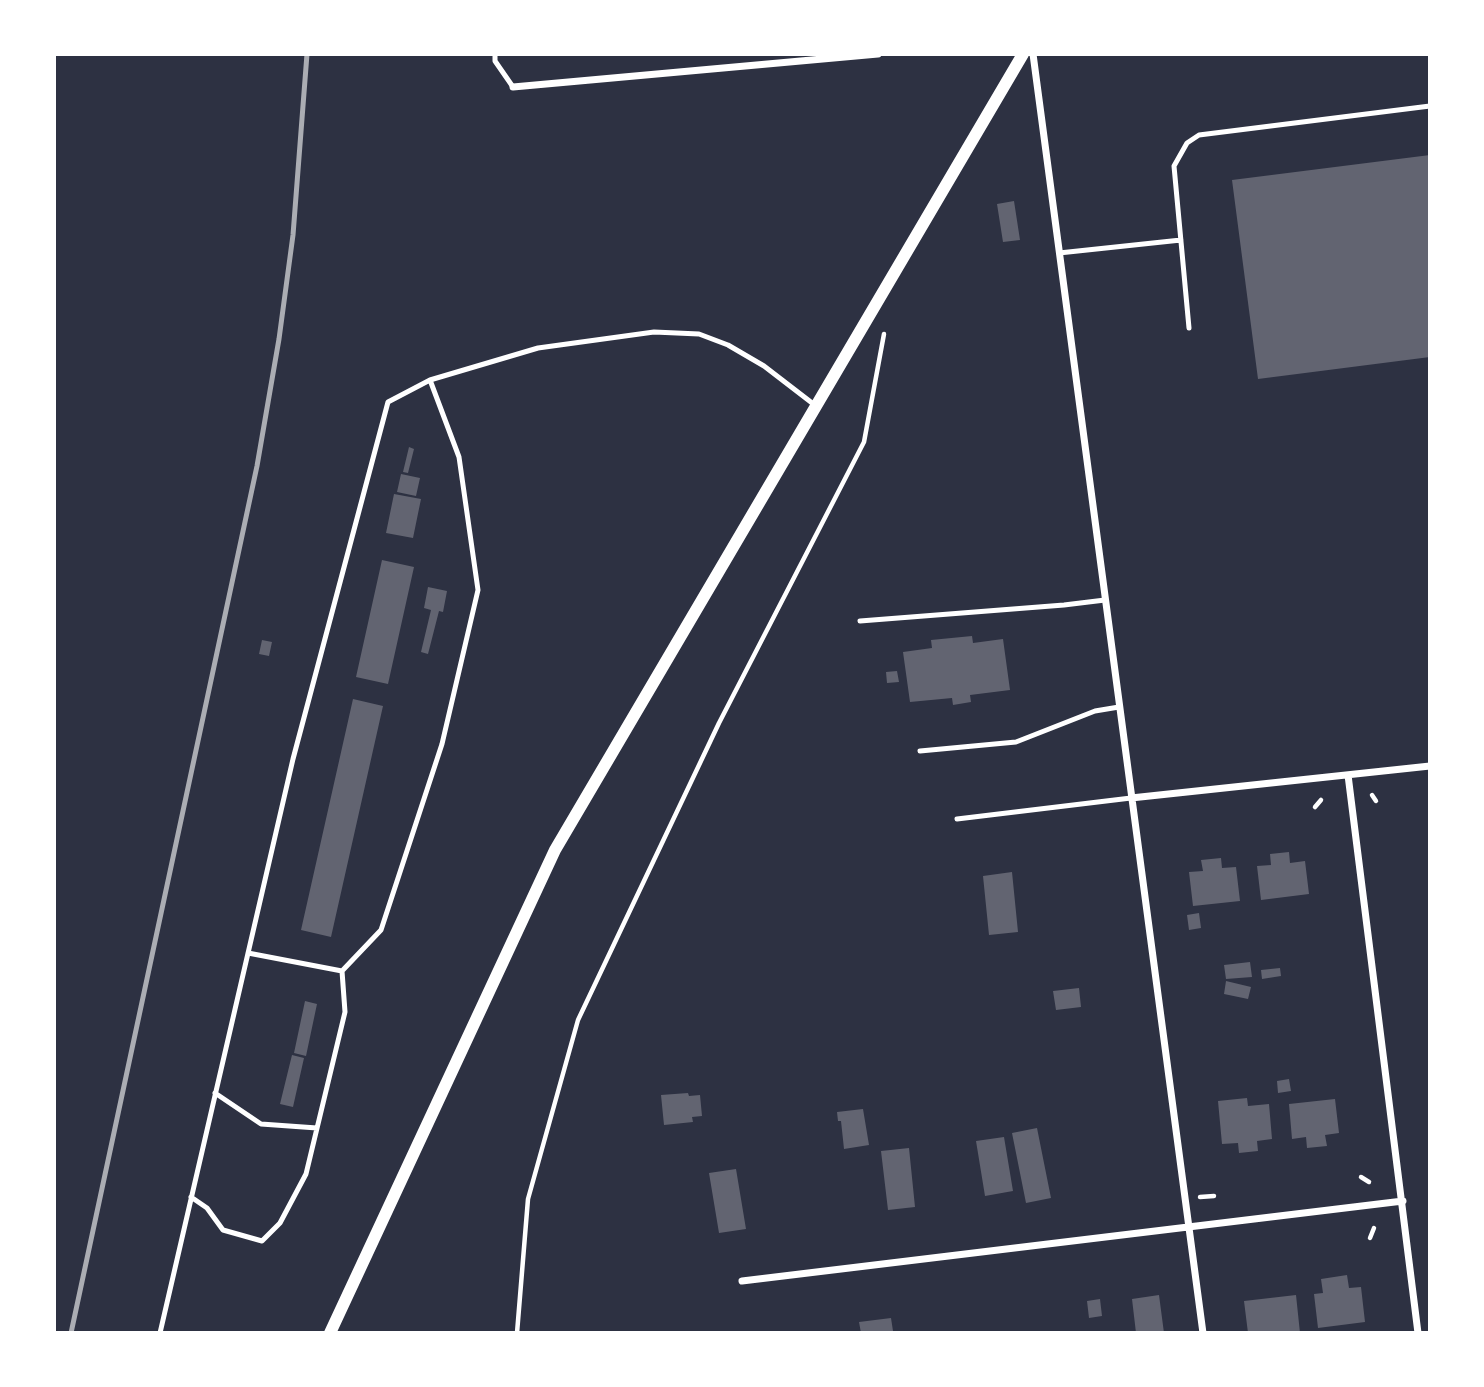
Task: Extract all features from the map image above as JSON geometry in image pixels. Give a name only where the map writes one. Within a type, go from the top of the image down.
[{"type":"street","points":[[513,87],[878,54]]},
{"type":"street","points":[[330,1333],[555,850],[1023,54]]},
{"type":"street","points":[[1033,54],[1203,1333]]},
{"type":"street","points":[[1131,798],[1430,766]]},
{"type":"street","points":[[1348,775],[1418,1333]]},
{"type":"street","points":[[742,1281],[1403,1201]]},
{"type":"lane","points":[[495,54],[495,61],[513,87]]},
{"type":"lane","points":[[1189,328],[1174,166],[1187,144],[1199,135],[1430,106]]},
{"type":"lane","points":[[1059,253],[1181,240]]},
{"type":"lane","points":[[160,1333],[293,759],[388,402],[430,380],[538,348],[654,332],[699,334],[729,345],[764,366],[816,406]]},
{"type":"lane","points":[[191,1197],[207,1208],[223,1230],[262,1241],[281,1223],[306,1174],[345,1012],[342,971],[381,930],[442,744],[478,590],[459,457],[430,380]]},
{"type":"lane","points":[[860,621],[1105,600]]},
{"type":"lane","points":[[920,751],[1016,742],[1095,711],[1119,708]]},
{"type":"lane","points":[[957,819],[1131,798]]},
{"type":"lane","points":[[248,953],[342,971]]},
{"type":"lane","points":[[215,1093],[261,1125],[317,1128]]},
{"type":"path","points":[[517,1333],[528,1199],[578,1020],[719,723],[864,442],[886,324]]},
{"type":"path","points":[[1372,795],[1376,801]]},
{"type":"path","points":[[1315,807],[1321,800]]},
{"type":"path","points":[[1362,1178],[1368,1182]]},
{"type":"path","points":[[1370,1238],[1374,1228]]},
{"type":"building","points":[[1430,155],[1430,357],[1258,379],[1232,180]]},
{"type":"building","points":[[1014,201],[1020,240],[1003,242],[997,204]]},
{"type":"building","points":[[409,447],[414,449],[408,473],[403,472]]},
{"type":"building","points":[[401,474],[420,478],[416,496],[397,492]]},
{"type":"building","points":[[394,494],[421,499],[413,538],[386,533]]},
{"type":"building","points":[[382,560],[414,567],[388,684],[356,677]]},
{"type":"building","points":[[428,587],[447,591],[443,612],[439,611],[428,654],[421,652],[431,610],[424,608]]},
{"type":"building","points":[[972,636],[973,643],[1003,639],[1010,690],[970,695],[971,702],[953,705],[952,698],[910,702],[903,652],[932,648],[931,640]]},
{"type":"building","points":[[262,640],[272,642],[269,656],[259,654]]},
{"type":"building","points":[[897,671],[899,682],[887,683],[886,672]]},
{"type":"building","points":[[353,699],[383,706],[331,937],[301,930]]},
{"type":"building","points":[[1289,852],[1290,863],[1305,861],[1309,894],[1261,900],[1257,866],[1271,865],[1270,854]]},
{"type":"building","points":[[1221,858],[1222,868],[1236,867],[1240,901],[1193,906],[1189,872],[1203,871],[1201,860]]},
{"type":"building","points":[[1012,872],[1018,932],[989,935],[983,876]]},
{"type":"building","points":[[1199,913],[1201,928],[1189,930],[1187,915]]},
{"type":"building","points":[[1250,962],[1252,977],[1226,979],[1224,965]]},
{"type":"building","points":[[1280,968],[1281,976],[1262,979],[1261,970]]},
{"type":"building","points":[[1226,981],[1251,987],[1248,999],[1224,994]]},
{"type":"building","points":[[1079,988],[1081,1007],[1056,1010],[1053,991]]},
{"type":"building","points":[[305,1001],[317,1004],[306,1056],[294,1053]]},
{"type":"building","points":[[292,1055],[304,1058],[293,1107],[280,1104]]},
{"type":"building","points":[[1289,1079],[1291,1091],[1278,1093],[1277,1081]]},
{"type":"building","points":[[688,1093],[689,1096],[700,1095],[702,1116],[692,1117],[693,1122],[664,1125],[661,1095]]},
{"type":"building","points":[[1247,1098],[1248,1106],[1269,1104],[1272,1139],[1257,1141],[1258,1151],[1239,1153],[1238,1143],[1222,1144],[1218,1101]]},
{"type":"building","points":[[1335,1099],[1339,1133],[1325,1135],[1327,1146],[1307,1148],[1306,1137],[1292,1139],[1289,1104]]},
{"type":"building","points":[[863,1109],[869,1145],[844,1149],[841,1121],[838,1121],[837,1112]]},
{"type":"building","points":[[1037,1128],[1051,1198],[1026,1203],[1012,1133]]},
{"type":"building","points":[[1004,1137],[1013,1191],[985,1196],[976,1141]]},
{"type":"building","points":[[909,1148],[915,1207],[888,1210],[881,1151]]},
{"type":"building","points":[[736,1169],[746,1229],[719,1233],[709,1173]]},
{"type":"building","points":[[1347,1275],[1349,1288],[1361,1287],[1365,1322],[1318,1328],[1314,1294],[1323,1293],[1321,1279]]},
{"type":"building","points":[[1159,1295],[1164,1333],[1136,1333],[1132,1299]]},
{"type":"building","points":[[1296,1295],[1300,1333],[1248,1333],[1244,1301]]},
{"type":"building","points":[[1100,1299],[1102,1316],[1089,1318],[1087,1301]]},
{"type":"building","points":[[891,1318],[891,1333],[861,1333],[859,1322]]},
{"type":"railway","points":[[71,1333],[257,466],[279,339],[293,235],[307,54]]}]
